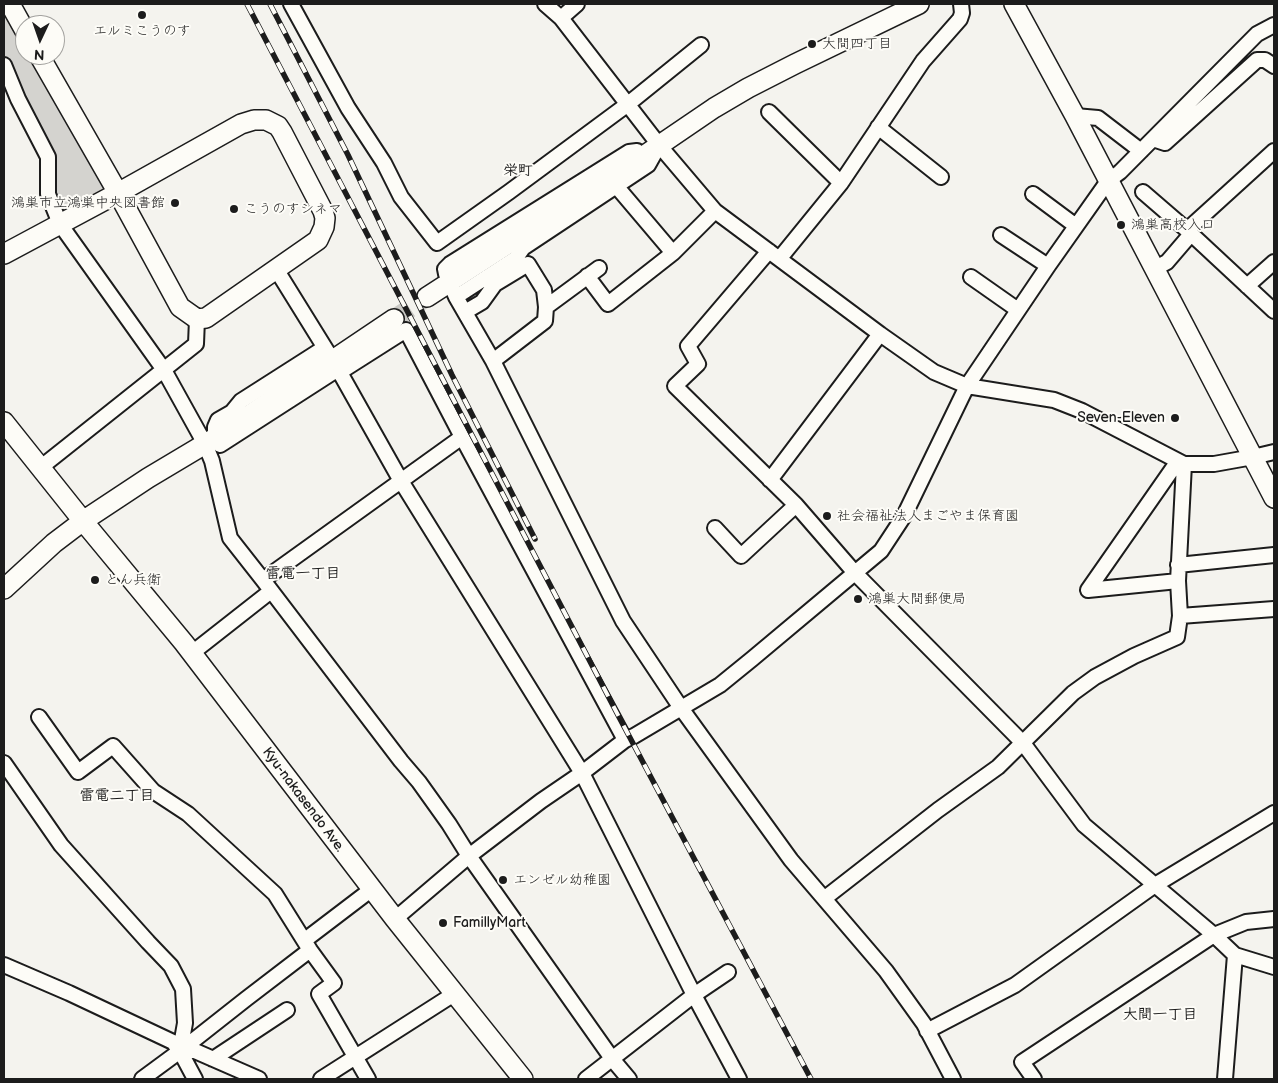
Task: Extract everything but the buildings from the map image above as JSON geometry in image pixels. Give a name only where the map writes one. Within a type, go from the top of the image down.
[{"type":"street","points":[[10,4],[16,15]]},
{"type":"street","points":[[291,4],[348,108],[384,163],[401,197],[437,243],[628,104],[701,45]]},
{"type":"street","points":[[545,4],[561,18],[659,145],[715,211],[934,372],[967,386],[1054,400],[1082,411],[1181,463],[1214,464],[1274,452]]},
{"type":"street","points":[[561,18],[576,4]]},
{"type":"street","points":[[427,297],[714,108],[795,64],[919,4]]},
{"type":"street","points":[[960,4],[962,12],[960,19],[923,60],[841,183],[688,346],[698,364],[675,386],[796,506],[856,573],[1023,743],[1084,825],[1235,955],[1274,967]]},
{"type":"street","points":[[1014,4],[1075,116],[1274,498]]},
{"type":"street","points":[[395,920],[469,856],[625,740],[720,685],[856,573],[881,550],[904,516],[967,386],[1108,181],[1120,172],[1257,34],[1274,25]]},
{"type":"street","points":[[1153,139],[1164,143],[1257,60],[1265,60],[1274,66]]},
{"type":"street","points":[[4,65],[18,99],[48,157],[48,194],[60,224],[164,370],[210,441],[212,461],[230,538],[449,824],[469,856],[612,1060],[629,1079]]},
{"type":"street","points":[[6,248],[60,224],[118,193],[241,124],[260,119],[278,126],[282,132],[323,211],[325,218],[324,227],[318,240],[206,318],[197,319],[180,307],[118,193],[45,65]]},
{"type":"street","points":[[769,112],[841,183]]},
{"type":"street","points":[[1075,116],[1098,118],[1141,151]]},
{"type":"street","points":[[878,127],[941,177]]},
{"type":"street","points":[[450,283],[516,258],[523,248],[648,166],[659,145]]},
{"type":"street","points":[[1154,269],[1167,262],[1189,232],[1274,152]]},
{"type":"street","points":[[617,187],[673,253]]},
{"type":"street","points":[[1143,192],[1274,311]]},
{"type":"street","points":[[1033,194],[1076,226]]},
{"type":"street","points":[[587,276],[608,304],[673,253],[715,211]]},
{"type":"street","points":[[1001,235],[1048,266]]},
{"type":"street","points":[[1247,286],[1274,262]]},
{"type":"street","points":[[465,312],[482,302],[495,284],[528,264],[544,290],[545,321],[493,361]]},
{"type":"street","points":[[546,307],[599,268]]},
{"type":"street","points":[[276,269],[333,362],[401,481],[582,773],[694,995],[739,1079]]},
{"type":"street","points":[[971,278],[1018,310]]},
{"type":"street","points":[[450,283],[493,361],[623,621],[681,708],[791,860],[886,970],[924,1024],[953,1079]]},
{"type":"street","points":[[40,468],[196,344],[197,319]]},
{"type":"street","points":[[4,589],[83,521],[333,362],[394,320]]},
{"type":"street","points":[[333,362],[406,330],[625,740]]},
{"type":"street","points":[[770,480],[880,334]]},
{"type":"street","name":"Kyu-nakasendo Ave.","points":[[4,422],[192,654],[395,920],[523,1079]]},
{"type":"street","points":[[192,654],[267,585],[401,481],[462,437]]},
{"type":"street","points":[[825,898],[938,810],[998,767],[1073,693],[1095,677],[1134,656],[1177,637],[1180,616],[1178,564],[1181,463]]},
{"type":"street","points":[[1178,581],[1088,590],[1181,463]]},
{"type":"street","points":[[715,528],[741,556],[796,506]]},
{"type":"street","points":[[1178,564],[1274,555]]},
{"type":"street","points":[[1180,616],[1274,609]]},
{"type":"street","points":[[39,717],[78,772],[113,746],[153,791],[188,814],[275,894],[334,983],[319,994],[368,1079]]},
{"type":"street","points":[[4,763],[61,845],[171,966],[183,989],[185,1023],[180,1051]]},
{"type":"street","points":[[927,1031],[1015,985],[1155,885],[1274,813]]},
{"type":"street","points":[[142,1079],[246,999],[372,889]]},
{"type":"street","points":[[1034,1079],[1022,1062],[1214,935],[1246,922],[1274,919]]},
{"type":"street","points":[[1225,1079],[1235,955]]},
{"type":"street","points":[[4,966],[69,993],[173,1042],[195,1079]]},
{"type":"street","points":[[586,1079],[694,995],[728,972]]},
{"type":"street","points":[[321,1079],[454,994]]},
{"type":"street","points":[[213,1059],[287,1010]]},
{"type":"street","points":[[180,1051],[194,1051],[259,1079]]},
{"type":"shaded area","points":[[4,4],[15,18],[15,65],[45,65],[118,193],[60,224],[48,157],[4,65]]},
{"type":"tunnel","points":[[394,319],[427,297]]},
{"type":"railway","points":[[247,4],[619,717],[811,1079]]},
{"type":"railway","points":[[270,4],[348,155],[452,375],[535,539]]},
{"type":"place","name":"エルミこうのす","points":[[142,15]]},
{"type":"place","name":"大間四丁目","points":[[812,44]]},
{"type":"place","name":"鴻巣市立鴻巣中央図書館","points":[[175,203]]},
{"type":"place","name":"こうのすシネマ","points":[[234,209]]},
{"type":"place","name":"鴻巣高校入口","points":[[1121,225]]},
{"type":"place","name":"Seven-Eleven","points":[[1175,418]]},
{"type":"place","name":"社会福祉法人まごやま保育園","points":[[827,516]]},
{"type":"place","name":"とん兵衛","points":[[95,580]]},
{"type":"place","name":"鴻巣大間郵便局","points":[[858,599]]},
{"type":"place","name":"エンゼル幼稚園","points":[[503,880]]},
{"type":"place","name":"FamillyMart","points":[[443,923]]},
{"type":"district","name":"栄町","points":[[518,171]]},
{"type":"district","name":"雷電一丁目","points":[[303,574]]},
{"type":"district","name":"雷電二丁目","points":[[117,796]]},
{"type":"district","name":"大間一丁目","points":[[1160,1015]]}]
